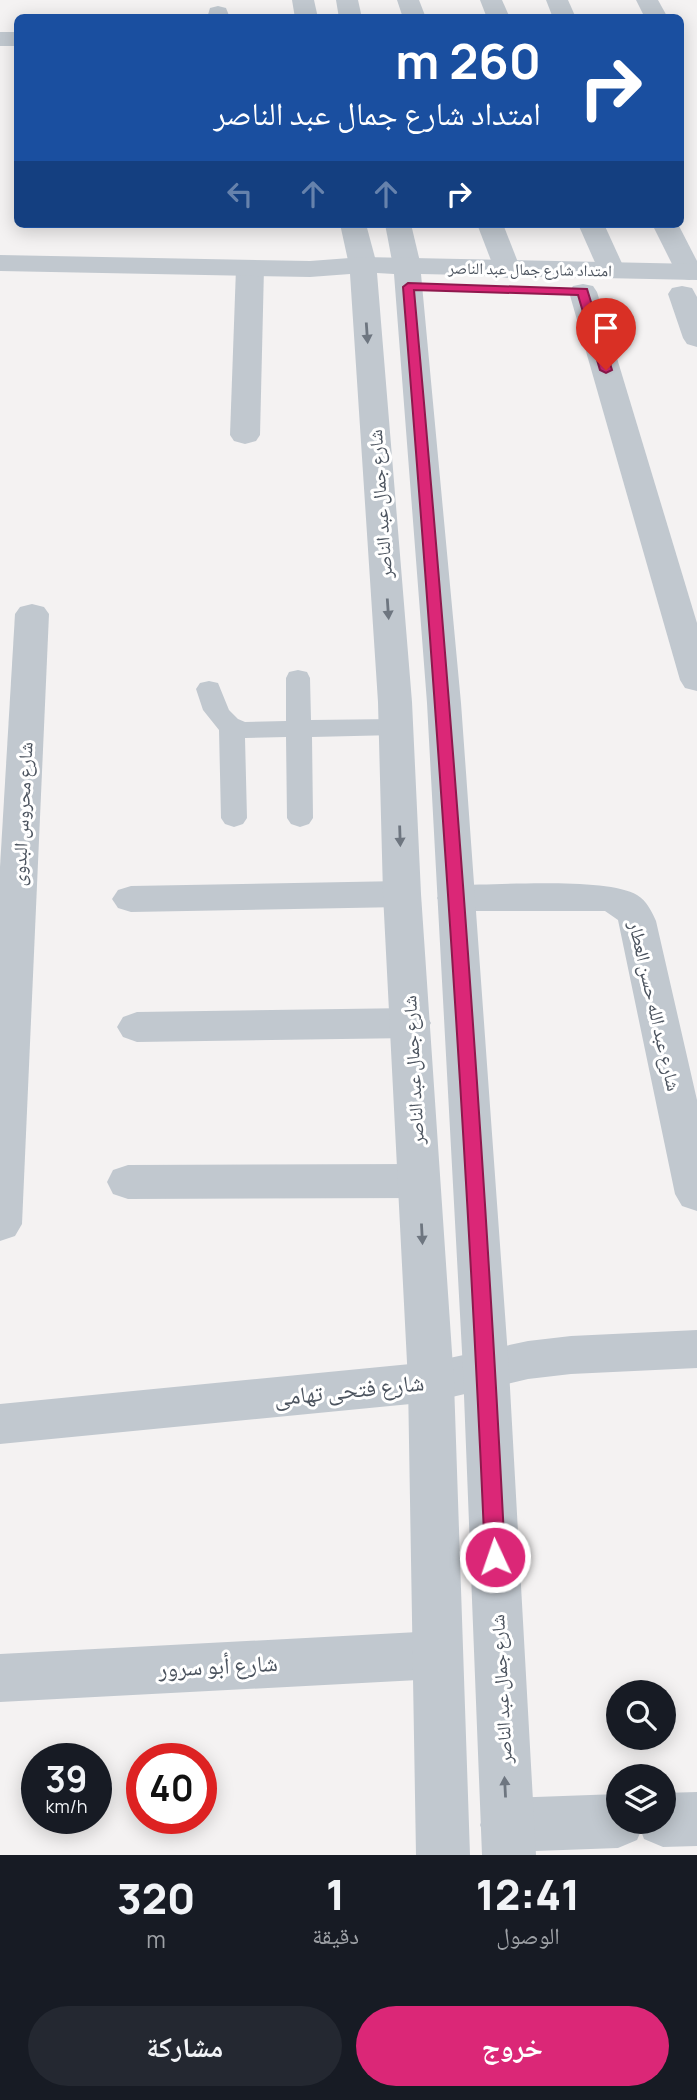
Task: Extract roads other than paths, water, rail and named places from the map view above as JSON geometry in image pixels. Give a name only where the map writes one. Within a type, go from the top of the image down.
[{"type":"street","name":"شارع جمال عبد الناصر","points":[[355,228],[363,275],[395,715],[402,894],[431,1382],[443,1855]]},
{"type":"street","name":"شارع جمال عبد الناصر","points":[[399,228],[408,276],[444,703],[486,1370],[508,1840]]},
{"type":"street","points":[[491,228],[507,270]]},
{"type":"street","points":[[593,228],[611,270]]},
{"type":"street","points":[[668,228],[691,283],[697,338]]},
{"type":"street","points":[[0,262],[310,269],[363,275]]},
{"type":"street","points":[[245,435],[250,268]]},
{"type":"street","name":"امتداد شارع جمال عبد الناصر","points":[[408,276],[507,270],[611,270],[691,283]]},
{"type":"street","name":"امتداد شارع جمال عبد الناصر","points":[[363,275],[408,276],[583,292],[691,283]]},
{"type":"street","points":[[583,292],[697,680]]},
{"type":"street","name":"شارع محروس البدوى","points":[[0,1224],[32,614]]},
{"type":"street","points":[[395,715],[444,703]]},
{"type":"street","points":[[131,899],[402,894]]},
{"type":"street","name":"شارع عبد الله حسن العطار","points":[[456,898],[605,898],[618,901],[629,908],[637,921],[697,1194]]},
{"type":"street","points":[[137,1027],[411,1023]]},
{"type":"street","points":[[128,1182],[419,1181]]},
{"type":"street","name":"شارع فتحى تهامى","points":[[0,1424],[431,1382],[528,1360],[571,1355],[697,1349]]},
{"type":"street","name":"شارع أبو سرور","points":[[0,1678],[437,1655]]},
{"type":"street","points":[[676,1820],[697,1819]]},
{"type":"street","points":[[508,1840],[606,1823]]},
{"type":"lane","points":[[298,678],[300,818]]},
{"type":"lane","points":[[209,689],[216,715],[232,727],[257,732],[299,730],[395,715]]},
{"type":"lane","points":[[232,727],[234,818]]}]
